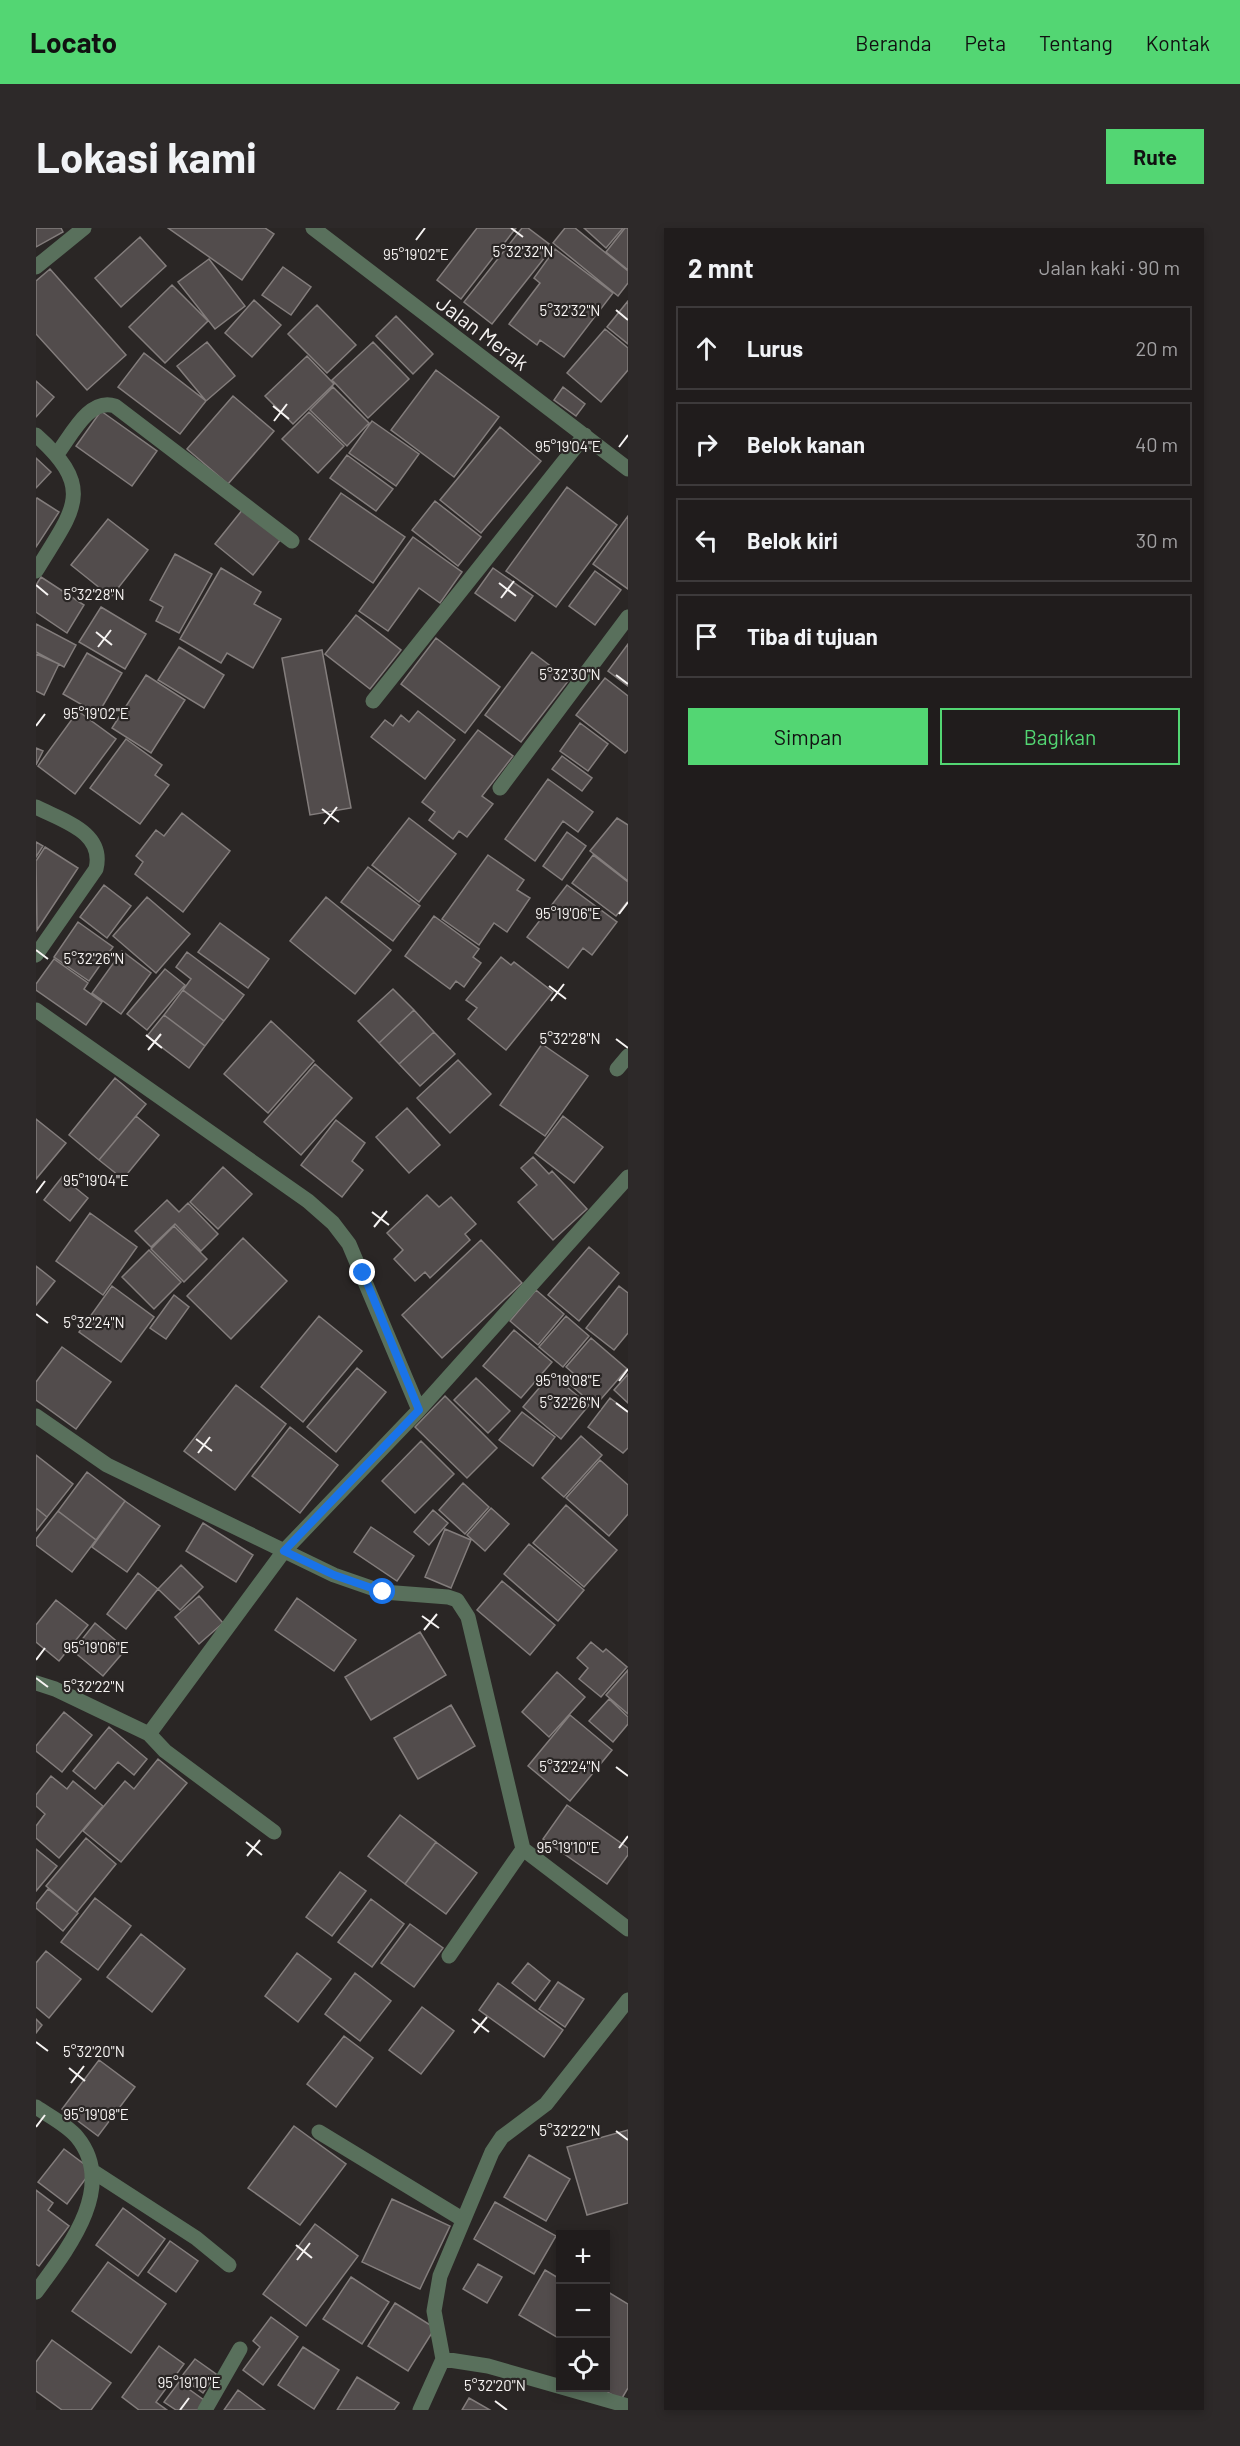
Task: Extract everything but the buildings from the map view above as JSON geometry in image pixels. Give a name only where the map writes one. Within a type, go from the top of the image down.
[{"type":"street","points":[[36,267],[84,228]]},
{"type":"street","name":"Jalan Merak","points":[[313,228],[628,469]]},
{"type":"street","points":[[57,454],[92,409],[100,404],[115,406],[292,541]]},
{"type":"street","points":[[36,435],[57,454],[74,484],[75,500],[68,518],[36,571]]},
{"type":"street","points":[[373,701],[585,435]]},
{"type":"street","points":[[500,788],[628,617]]},
{"type":"street","points":[[36,807],[83,832],[94,842],[100,856],[96,869],[36,955]]},
{"type":"street","points":[[36,1010],[308,1201],[333,1223],[349,1244],[363,1273],[419,1410]]},
{"type":"street","points":[[617,1069],[628,1056]]},
{"type":"street","points":[[149,1734],[284,1551],[419,1410],[628,1177]]},
{"type":"street","points":[[36,1416],[107,1465],[284,1551],[358,1584],[383,1592],[448,1597],[464,1608],[523,1849],[628,1929]]},
{"type":"street","points":[[36,1683],[55,1689],[149,1734],[165,1751],[273,1832]]},
{"type":"street","points":[[449,1956],[523,1849]]},
{"type":"street","points":[[420,2410],[443,2359],[434,2311],[440,2276],[492,2152],[502,2137],[546,2104],[628,2000]]},
{"type":"street","points":[[36,2107],[75,2134],[87,2151],[94,2172],[92,2194],[79,2228],[36,2292]]},
{"type":"street","points":[[319,2132],[462,2219]]},
{"type":"street","points":[[94,2172],[169,2219],[230,2265]]},
{"type":"street","points":[[205,2410],[240,2349]]},
{"type":"street","points":[[443,2359],[488,2366],[628,2406]]},
{"type":"route","points":[[363,1273],[419,1410],[284,1551],[334,1575],[383,1592]]}]
